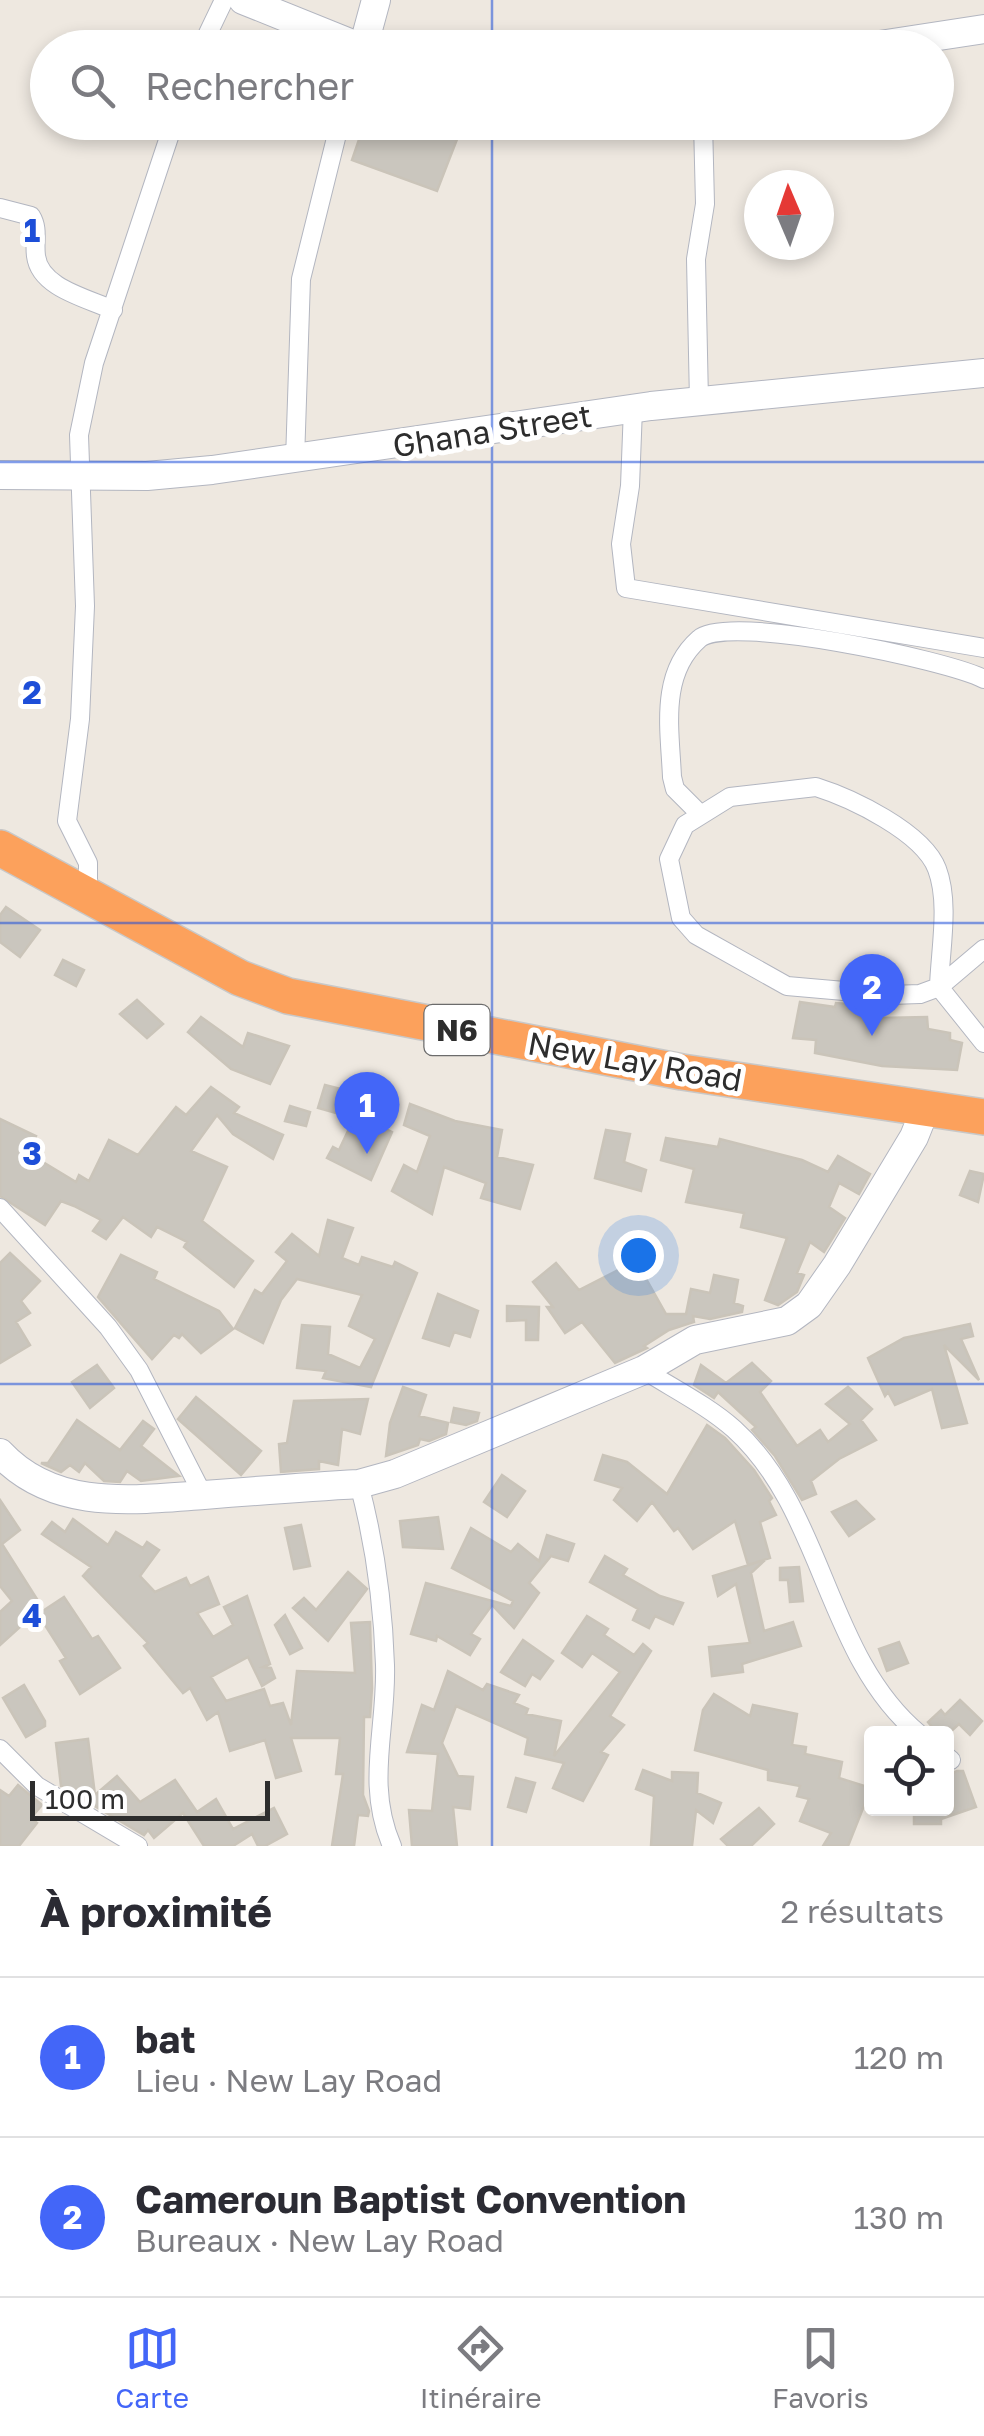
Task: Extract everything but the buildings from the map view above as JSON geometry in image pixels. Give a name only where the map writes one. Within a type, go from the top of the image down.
[{"type":"highway","name":"New Lay Road","points":[[0,848],[240,978],[288,996],[682,1072],[937,1108]]},
{"type":"highway","name":"N6","points":[[937,1108],[984,1101]]},
{"type":"highway","name":"N6","points":[[937,1108],[984,1117]]},
{"type":"street","points":[[210,30],[224,0]]},
{"type":"street","points":[[243,0],[318,30]]},
{"type":"street","points":[[368,30],[376,0]]},
{"type":"street","points":[[954,33],[984,28]]},
{"type":"street","points":[[88,894],[88,862],[67,821],[80,719],[86,606],[79,476],[83,403],[168,140]]},
{"type":"street","points":[[295,460],[302,279],[336,140]]},
{"type":"street","points":[[699,401],[696,259],[705,204],[703,140]]},
{"type":"street","points":[[0,208],[31,216],[36,224],[36,256],[49,281],[113,310]]},
{"type":"street","name":"Ghana Street","points":[[0,475],[147,476],[295,460],[632,408],[984,373]]},
{"type":"street","points":[[632,408],[630,486],[621,544],[626,588],[984,648]]},
{"type":"street","points":[[700,813],[675,789],[672,777],[669,688],[682,660],[700,637],[720,628],[746,629],[889,652],[968,671],[984,680]]},
{"type":"street","points":[[984,949],[940,987],[920,994],[788,986],[696,936],[681,918],[669,860],[676,836],[700,813],[730,797],[782,788],[816,788],[844,796],[893,822],[937,866],[941,894],[940,987],[984,1044]]},
{"type":"street","points":[[0,1453],[15,1469],[41,1485],[111,1500],[358,1484],[394,1474],[644,1370],[695,1340],[787,1321],[809,1304],[937,1108]]},
{"type":"street","points":[[0,1208],[108,1327],[140,1370],[202,1495]]},
{"type":"street","points":[[644,1370],[736,1430],[759,1460],[790,1507],[879,1694],[911,1726]]},
{"type":"street","points":[[358,1484],[374,1538],[380,1582],[385,1667],[376,1788],[392,1846]]},
{"type":"street","points":[[0,1750],[38,1786],[138,1846]]},
{"type":"place","name":"Cameroun Baptist Convention","points":[[872,1036]]},
{"type":"place","name":"bat","points":[[367,1154]]}]
